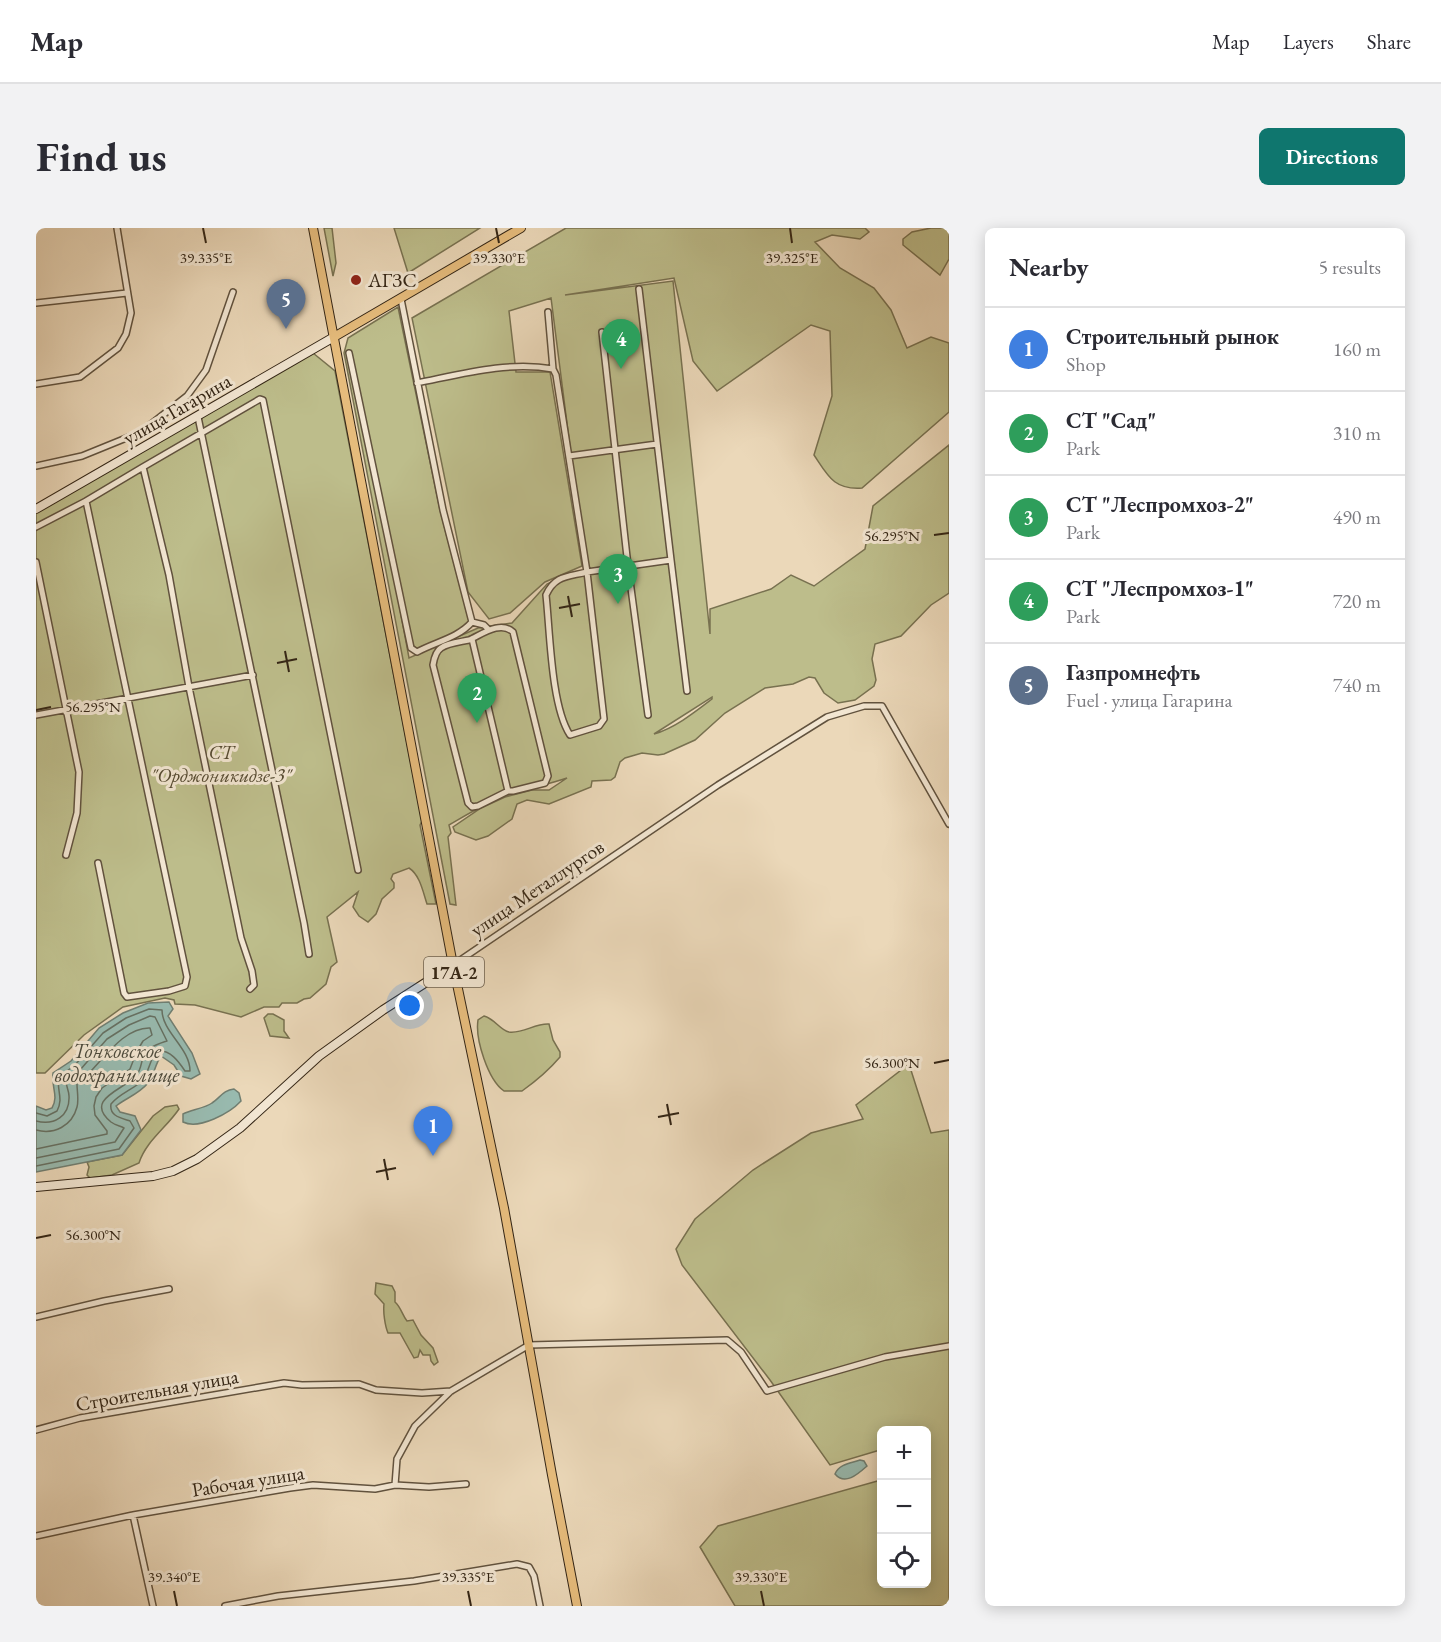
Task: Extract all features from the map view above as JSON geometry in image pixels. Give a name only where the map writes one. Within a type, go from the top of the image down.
[{"type":"main road","name":"17А-2","points":[[313,228],[453,965],[504,1208],[578,1606]]},
{"type":"main road","points":[[334,337],[521,228]]},
{"type":"street","points":[[36,384],[80,377],[118,348],[126,334],[131,313],[117,228]]},
{"type":"street","points":[[639,289],[687,691]]},
{"type":"street","points":[[36,466],[82,456],[141,432],[187,396],[206,370],[233,292]]},
{"type":"street","points":[[36,303],[128,293]]},
{"type":"street","points":[[400,298],[443,510],[472,622]]},
{"type":"street","points":[[548,312],[553,369],[556,375],[587,572],[604,719],[599,726],[570,735],[557,702],[546,595],[551,585],[556,580],[587,572],[670,560]]},
{"type":"street","points":[[602,332],[628,566],[648,715]]},
{"type":"street","name":"улица Гагарина","points":[[36,509],[334,337]]},
{"type":"street","points":[[350,353],[411,648],[417,652],[459,633],[472,622]]},
{"type":"street","points":[[417,382],[485,369],[531,365],[553,369]]},
{"type":"street","points":[[36,527],[86,501],[260,399],[263,400],[358,870]]},
{"type":"street","points":[[198,417],[309,954]]},
{"type":"street","points":[[569,456],[657,444]]},
{"type":"street","points":[[143,467],[169,575],[189,687],[241,938],[252,971],[254,985],[250,989]]},
{"type":"street","points":[[86,501],[187,977],[185,987],[127,996],[124,993],[98,863]]},
{"type":"street","points":[[36,562],[79,772],[77,813],[66,855]]},
{"type":"street","points":[[472,622],[484,625],[489,630]]},
{"type":"street","points":[[509,629],[513,632],[548,776],[545,783],[508,791],[472,807],[468,803],[433,665],[436,653],[441,648],[472,639],[483,631],[509,629]]},
{"type":"street","points":[[472,639],[508,791]]},
{"type":"street","points":[[36,715],[253,675]]},
{"type":"street","name":"улица Металлургов","points":[[36,1187],[153,1176],[173,1171],[197,1159],[240,1128],[319,1056],[383,1010],[718,785],[827,717],[864,706],[882,706],[949,824]]},
{"type":"street","points":[[36,1317],[104,1300],[169,1289]]},
{"type":"street","points":[[395,1485],[397,1459],[415,1426],[452,1391],[528,1345],[727,1340],[741,1352],[767,1391],[876,1359],[949,1346]]},
{"type":"street","name":"Строительная улица","points":[[36,1430],[80,1418],[284,1383],[359,1384],[376,1390],[422,1393],[452,1391]]},
{"type":"street","name":"Рабочая улица","points":[[36,1536],[133,1515],[313,1485],[375,1489],[395,1485],[429,1487],[466,1484]]},
{"type":"street","points":[[133,1515],[153,1606]]},
{"type":"street","points":[[225,1606],[278,1596],[414,1581],[517,1564],[529,1567],[534,1576],[540,1606]]},
{"type":"green space","points":[[324,228],[332,228],[336,263],[333,276]]},
{"type":"green space","points":[[394,228],[480,228],[408,273]]},
{"type":"green space","points":[[566,228],[865,228],[869,232],[860,239],[832,235],[815,242],[840,268],[874,288],[891,310],[907,348],[931,337],[949,343],[949,412],[862,488],[845,487],[838,484],[828,475],[814,455],[832,396],[830,331],[811,325],[717,391],[693,361],[674,278],[565,295],[673,281],[710,634],[710,609],[771,589],[791,575],[814,586],[865,549],[873,506],[949,445],[949,593],[931,605],[901,636],[875,644],[872,659],[876,680],[874,686],[855,700],[838,703],[824,693],[815,678],[809,677],[793,684],[765,688],[725,713],[695,740],[664,754],[642,753],[625,758],[620,762],[615,777],[611,780],[592,781],[591,787],[549,804],[527,800],[517,804],[512,819],[488,836],[476,840],[455,832],[453,827],[481,808],[505,797],[532,790],[549,790],[567,778],[500,798],[478,808],[449,825],[451,833],[448,837],[456,905],[450,904],[344,353],[348,338],[398,307],[440,510],[469,621],[459,630],[417,649],[413,645],[367,431],[409,658],[478,628],[512,623],[547,584],[564,576],[586,572],[551,298],[509,311],[516,372],[550,372],[582,566],[545,582],[510,613],[489,619],[468,592],[412,318]],"holes":[[[712,697],[677,724],[654,734]]]},
{"type":"green space","points":[[931,228],[949,228],[949,259],[940,275],[903,245],[903,239],[912,232]]},
{"type":"green space","name":"СТ \"Орджоникидзе-3\"","points":[[313,353],[335,371],[436,904],[427,904],[418,879],[409,868],[393,874],[391,879],[394,888],[382,899],[376,914],[368,922],[359,916],[353,907],[358,892],[327,917],[337,962],[331,967],[326,984],[310,998],[297,1003],[282,1003],[279,1007],[264,1007],[241,1017],[195,1005],[175,1004],[174,1000],[165,998],[123,1007],[84,1035],[45,1073],[36,1073],[36,511]]},
{"type":"green space","points":[[268,1014],[284,1020],[284,1031],[289,1038],[270,1036],[264,1018]]},
{"type":"green space","points":[[484,1016],[509,1032],[549,1024],[560,1057],[522,1091],[504,1091],[498,1086],[488,1069],[481,1048],[478,1020]]},
{"type":"green space","points":[[909,1064],[931,1133],[949,1130],[949,1606],[735,1606],[700,1547],[718,1526],[877,1481],[877,1588],[931,1588],[931,1426],[877,1426],[877,1451],[830,1465],[770,1380],[682,1265],[676,1249],[695,1219],[753,1170],[811,1133],[863,1119],[856,1105]]},
{"type":"green space","points":[[177,1105],[179,1109],[152,1141],[139,1163],[112,1175],[90,1178],[87,1175],[89,1167],[87,1162],[122,1155],[153,1116],[165,1107]]},
{"type":"green space","points":[[376,1283],[392,1286],[395,1292],[395,1302],[405,1319],[413,1320],[421,1335],[433,1348],[438,1362],[434,1365],[430,1355],[423,1355],[420,1350],[418,1357],[414,1358],[400,1333],[388,1333],[384,1319],[384,1304],[375,1294]]},
{"type":"water","name":"Тонковское водохранилище","points":[[169,1002],[173,1009],[168,1016],[192,1053],[200,1074],[191,1079],[181,1076],[174,1065],[161,1056],[148,1083],[116,1106],[120,1112],[135,1116],[141,1130],[122,1155],[36,1172],[36,1106],[46,1110],[52,1108],[55,1099],[53,1073],[71,1061],[99,1028],[123,1013],[148,1003]]},
{"type":"water","points":[[234,1089],[239,1093],[241,1101],[230,1110],[205,1122],[190,1124],[183,1122],[183,1114],[209,1105],[224,1093]]},
{"type":"water","points":[[860,1460],[864,1461],[867,1466],[856,1475],[843,1479],[835,1474],[842,1466]]},
{"type":"place","name":"АГЗС","points":[[356,280]]},
{"type":"place","name":"Газпромнефть","points":[[286,329]]},
{"type":"place","name":"СТ \"Леспромхоз-1\"","points":[[621,369]]},
{"type":"place","name":"СТ \"Леспромхоз-2\"","points":[[618,604]]},
{"type":"place","name":"СТ \"Сад\"","points":[[477,723]]},
{"type":"place","name":"Строительный рынок","points":[[433,1156]]}]
